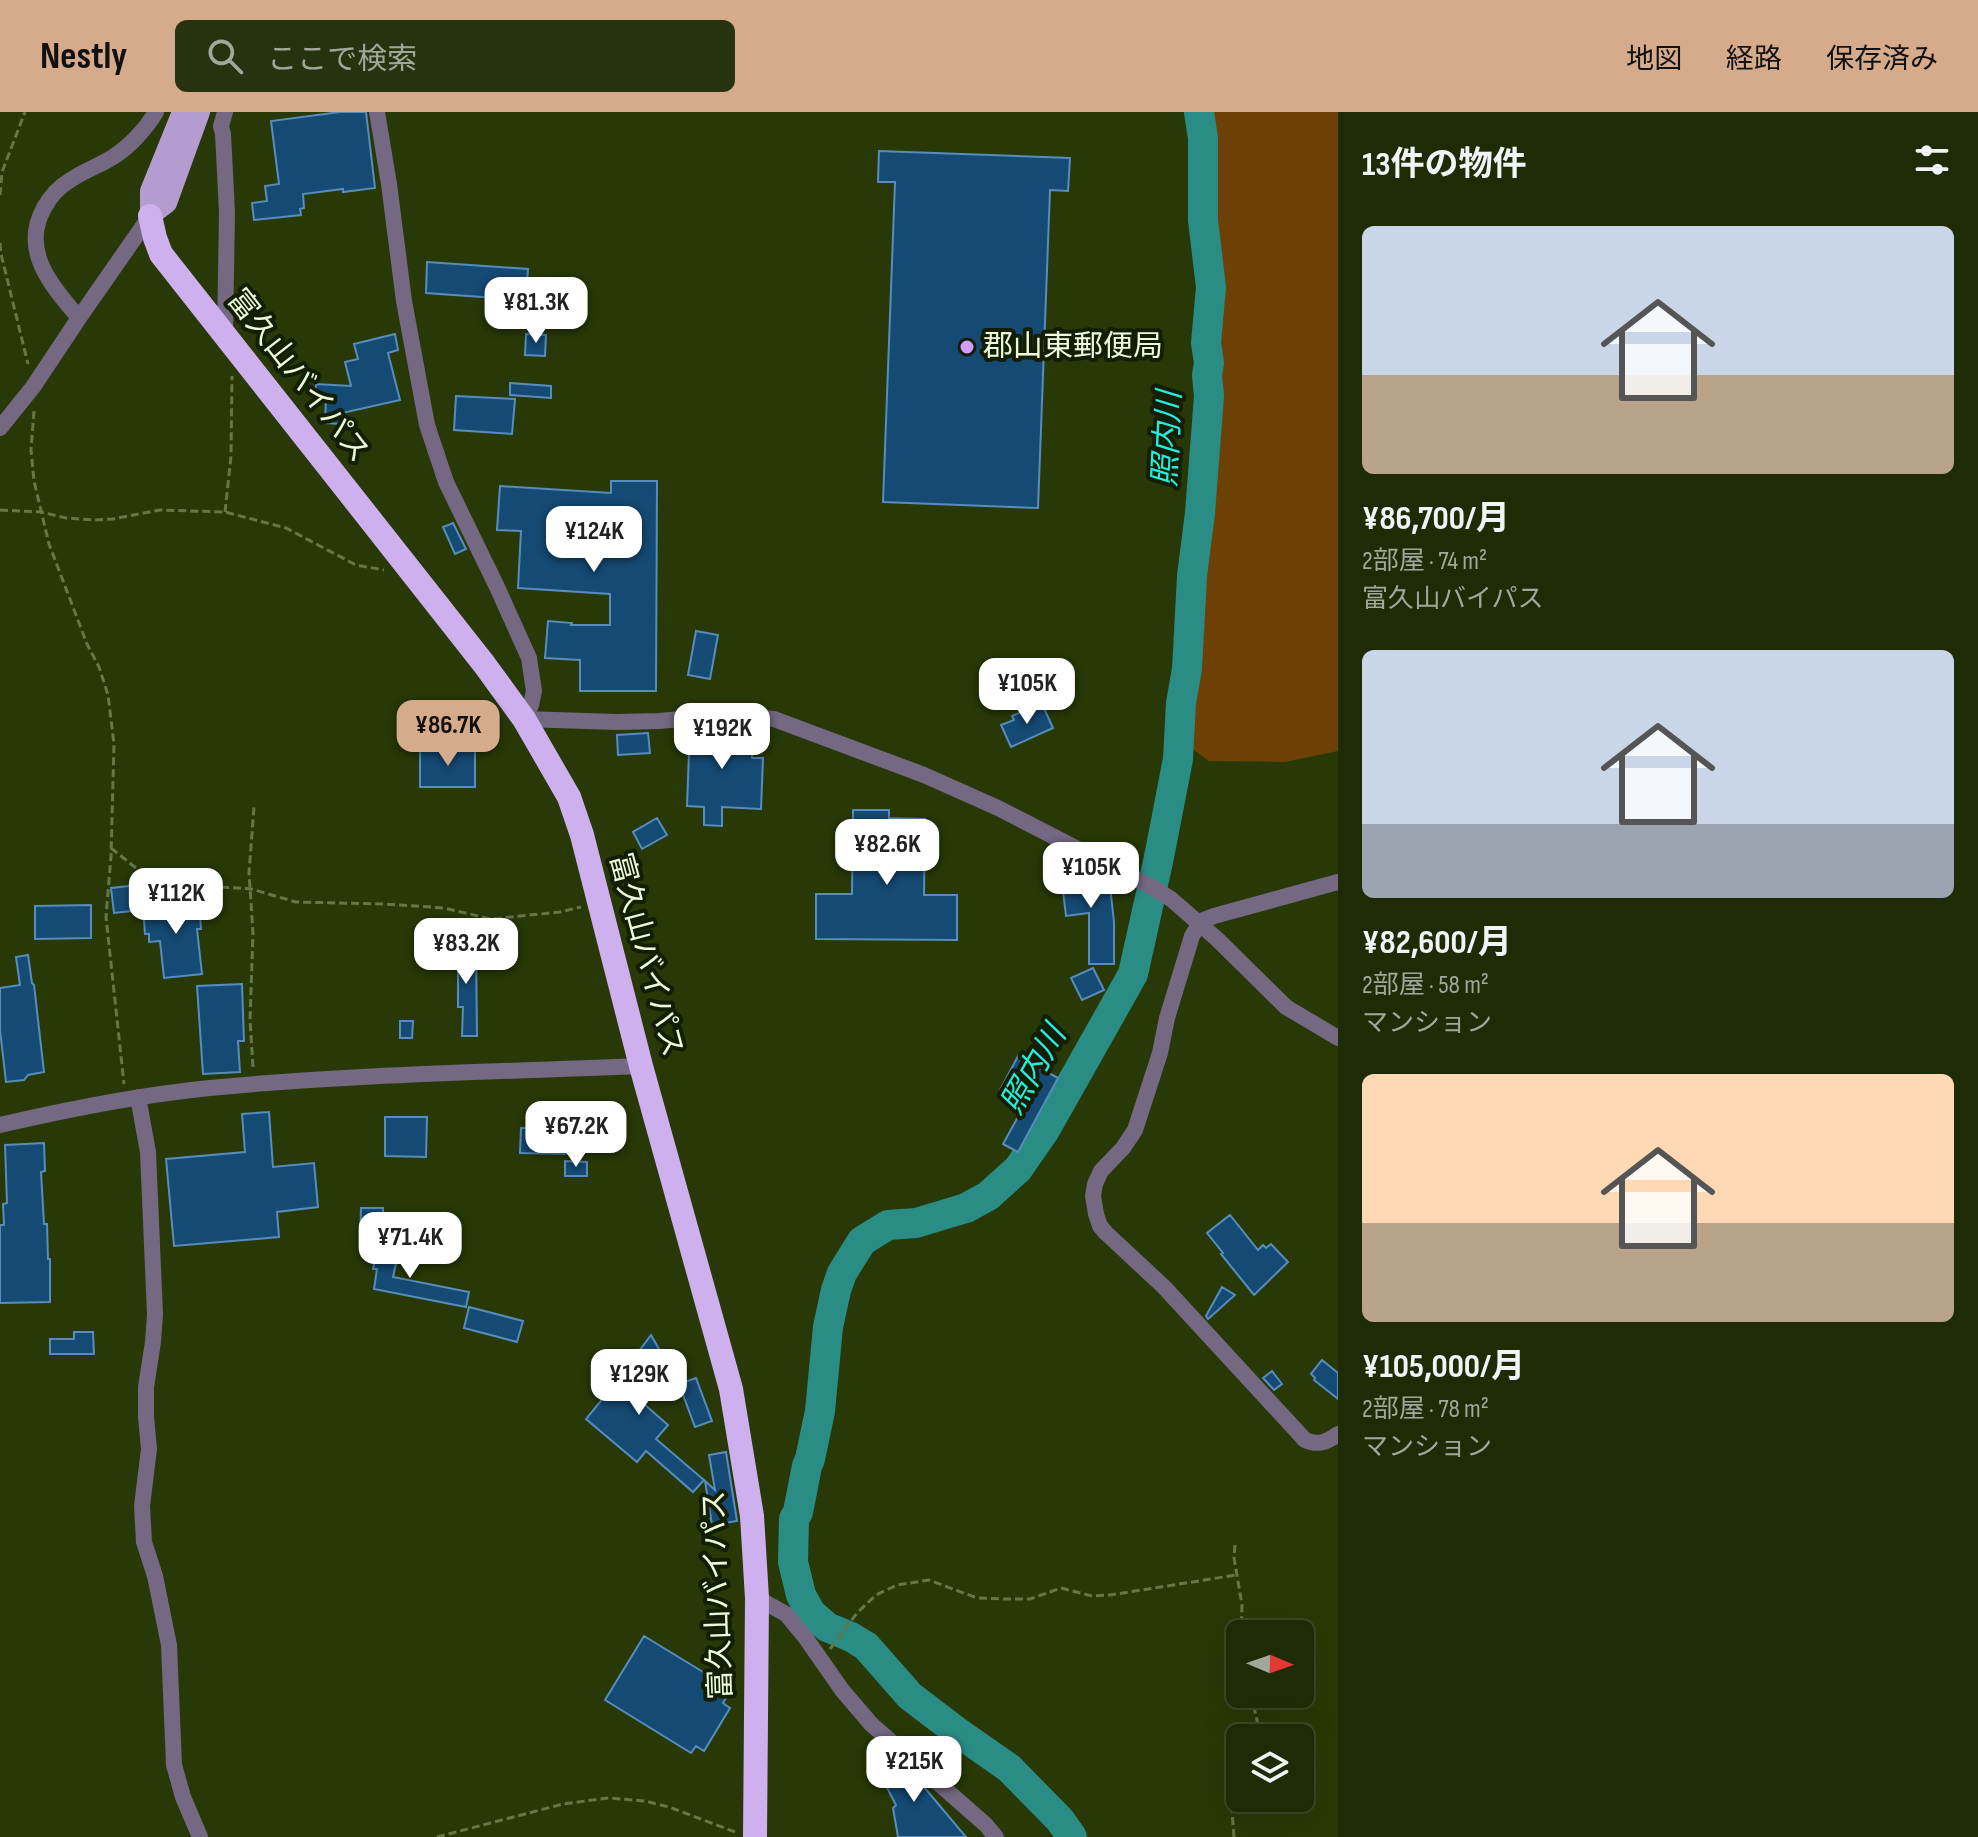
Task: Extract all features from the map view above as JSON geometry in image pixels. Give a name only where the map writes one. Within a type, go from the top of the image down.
[{"type":"highway","name":"富久山バイパス","points":[[156,203],[155,238],[161,254],[524,719],[569,797],[731,1389],[752,1516],[757,1598],[755,1836]]},
{"type":"main road","points":[[156,203],[182,112]]},
{"type":"main road","points":[[156,203],[200,112]]},
{"type":"street","points":[[79,318],[44,271],[36,254],[36,223],[46,204],[61,187],[125,149],[156,112]]},
{"type":"street","points":[[225,112],[221,126],[227,212],[225,335]]},
{"type":"street","points":[[377,112],[404,301],[427,425],[446,482],[529,658],[534,691],[524,719],[631,722],[726,715],[774,719],[924,775],[998,808],[1171,899],[1286,1007],[1338,1038]]},
{"type":"street","points":[[0,428],[33,387],[156,203]]},
{"type":"street","points":[[1338,882],[1214,916],[1199,924],[1181,971],[1160,1053],[1135,1130],[1101,1171],[1093,1196],[1100,1226],[1106,1233],[1174,1298],[1305,1440],[1320,1443],[1338,1434]]},
{"type":"street","points":[[0,1125],[92,1104],[254,1084],[641,1066]]},
{"type":"street","points":[[132,1098],[148,1152],[155,1314],[146,1387],[149,1449],[142,1506],[144,1542],[155,1576],[169,1645],[174,1765],[183,1797],[200,1837]]},
{"type":"street","points":[[757,1598],[786,1614],[871,1724],[996,1837]]},
{"type":"path","points":[[0,195],[2,172],[25,112]]},
{"type":"path","points":[[0,243],[33,387],[31,450],[41,512],[49,544],[108,695],[114,744],[106,927],[132,1098]]},
{"type":"path","points":[[225,512],[231,456],[232,376]]},
{"type":"path","points":[[0,510],[95,520],[160,510],[225,512],[286,528],[356,565],[386,570],[407,566]]},
{"type":"path","points":[[254,807],[249,873],[253,933],[250,1020],[254,1084]]},
{"type":"path","points":[[111,848],[136,868],[180,884],[251,889],[296,902],[444,908],[491,919],[560,912],[599,902]]},
{"type":"path","points":[[1235,1545],[1241,1620]]},
{"type":"path","points":[[829,1650],[857,1613],[876,1595],[897,1585],[929,1580],[977,1598],[1030,1599],[1061,1588],[1092,1596],[1110,1595],[1236,1575]]},
{"type":"path","points":[[437,1837],[563,1804],[608,1798],[645,1801],[669,1807],[729,1831],[755,1836]]},
{"type":"path","points":[[1232,1812],[1234,1837]]},
{"type":"shaded area","points":[[1213,112],[1338,112],[1338,751],[1285,762],[1209,761],[1183,742],[1201,620],[1220,404],[1216,311],[1202,178]]},
{"type":"building","points":[[340,112],[366,112],[375,188],[303,194],[301,215],[254,220],[252,203],[267,201],[265,186],[279,184],[271,121]]},
{"type":"building","name":"郡山東郵便局","points":[[879,151],[1070,158],[1068,191],[1050,190],[1038,508],[883,502],[895,182],[878,182]]},
{"type":"building","points":[[427,262],[528,269],[526,300],[426,293]]},
{"type":"building","points":[[395,334],[398,350],[388,353],[400,400],[342,413],[342,424],[325,423],[326,400],[315,400],[316,384],[351,386],[345,362],[358,359],[354,344]]},
{"type":"building","points":[[526,334],[546,335],[545,356],[525,355]]},
{"type":"building","points":[[510,383],[551,386],[551,398],[510,395]]},
{"type":"building","points":[[456,396],[515,399],[512,434],[454,430]]},
{"type":"building","points":[[611,481],[657,481],[656,691],[580,691],[580,660],[545,658],[548,621],[571,625],[610,625],[610,594],[518,588],[521,531],[497,530],[500,486],[611,493]]},
{"type":"building","points":[[453,523],[466,549],[455,554],[443,527]]},
{"type":"building","points":[[696,631],[718,635],[710,679],[688,675]]},
{"type":"building","points":[[1035,706],[1036,709],[1043,706],[1053,728],[1011,747],[1001,725],[1014,720],[1012,716]]},
{"type":"building","points":[[726,726],[753,728],[752,758],[763,758],[761,809],[722,807],[722,826],[704,825],[704,807],[687,806],[689,752],[682,752],[680,730]]},
{"type":"building","points":[[648,733],[650,753],[618,755],[617,735]]},
{"type":"building","points":[[420,750],[475,750],[475,787],[420,787]]},
{"type":"building","points":[[853,810],[889,810],[889,818],[925,819],[924,895],[957,895],[957,940],[816,939],[816,894],[852,894]]},
{"type":"building","points":[[657,818],[667,835],[642,849],[633,832]]},
{"type":"building","points":[[1081,863],[1084,877],[1109,877],[1114,922],[1114,964],[1089,964],[1089,913],[1066,916],[1060,865]]},
{"type":"building","points":[[138,885],[141,910],[114,913],[111,888]]},
{"type":"building","points":[[199,901],[201,929],[197,929],[202,974],[164,978],[160,941],[149,942],[149,934],[145,934],[143,906]]},
{"type":"building","points":[[91,905],[91,938],[35,939],[35,906]]},
{"type":"building","points":[[447,947],[476,947],[477,1036],[462,1036],[463,1007],[458,1007],[458,965],[447,965]]},
{"type":"building","points":[[28,955],[44,1072],[28,1075],[24,1080],[6,1082],[0,1030],[0,988],[20,985],[16,957]]},
{"type":"building","points":[[1093,968],[1104,990],[1082,1000],[1071,978]]},
{"type":"building","points":[[242,984],[244,1041],[238,1041],[240,1072],[203,1074],[197,986]]},
{"type":"building","points":[[400,1021],[413,1021],[412,1038],[400,1038]]},
{"type":"building","points":[[1018,1056],[1058,1078],[1018,1152],[1003,1144],[1025,1104],[1000,1090]]},
{"type":"building","points":[[269,1112],[273,1167],[314,1163],[318,1207],[277,1212],[279,1237],[174,1246],[166,1159],[245,1152],[242,1114]]},
{"type":"building","points":[[385,1117],[427,1117],[426,1157],[385,1156]]},
{"type":"building","points":[[521,1128],[569,1128],[569,1154],[520,1153]]},
{"type":"building","points":[[44,1143],[45,1171],[41,1172],[50,1259],[50,1302],[0,1303],[0,1225],[4,1225],[3,1204],[7,1203],[5,1145]]},
{"type":"building","points":[[565,1161],[587,1162],[587,1176],[565,1176]]},
{"type":"building","points":[[361,1208],[383,1208],[383,1237],[360,1237]]},
{"type":"building","points":[[1230,1215],[1258,1250],[1263,1245],[1266,1248],[1271,1244],[1288,1262],[1254,1295],[1207,1233]]},
{"type":"building","points":[[379,1241],[400,1245],[393,1277],[469,1292],[466,1307],[374,1289],[377,1269],[373,1269]]},
{"type":"building","points":[[1222,1287],[1235,1295],[1208,1319],[1206,1316]]},
{"type":"building","points":[[469,1307],[523,1321],[517,1342],[464,1328]]},
{"type":"building","points":[[74,1332],[93,1332],[94,1354],[50,1354],[50,1339],[74,1339]]},
{"type":"building","points":[[651,1335],[663,1356],[635,1396],[668,1425],[656,1439],[704,1480],[693,1492],[646,1451],[637,1462],[586,1419]]},
{"type":"building","points":[[1322,1360],[1338,1373],[1338,1399],[1311,1374]]},
{"type":"building","points":[[1272,1371],[1282,1384],[1274,1390],[1263,1378]]},
{"type":"building","points":[[696,1378],[712,1421],[695,1427],[679,1384]]},
{"type":"building","points":[[726,1452],[737,1521],[712,1525],[705,1481],[715,1490],[709,1455]]},
{"type":"building","points":[[644,1636],[731,1689],[723,1703],[730,1708],[704,1751],[696,1746],[691,1753],[605,1700]]},
{"type":"building","points":[[882,1751],[887,1759],[890,1758],[919,1781],[966,1837],[898,1837],[893,1808],[896,1805],[871,1757]]},
{"type":"waterway","name":"照内川","points":[[1072,1837],[1060,1820],[1009,1768],[910,1696],[866,1646],[827,1627],[811,1613],[801,1595],[793,1562],[794,1519],[820,1411],[828,1327],[842,1273],[862,1241],[888,1225],[916,1223],[966,1208],[988,1196],[1018,1169],[1045,1130],[1133,974],[1178,759],[1209,396],[1206,343],[1211,287],[1203,220],[1203,138],[1199,112]]},
{"type":"place","name":"郡山東郵便局","points":[[967,347]]}]
